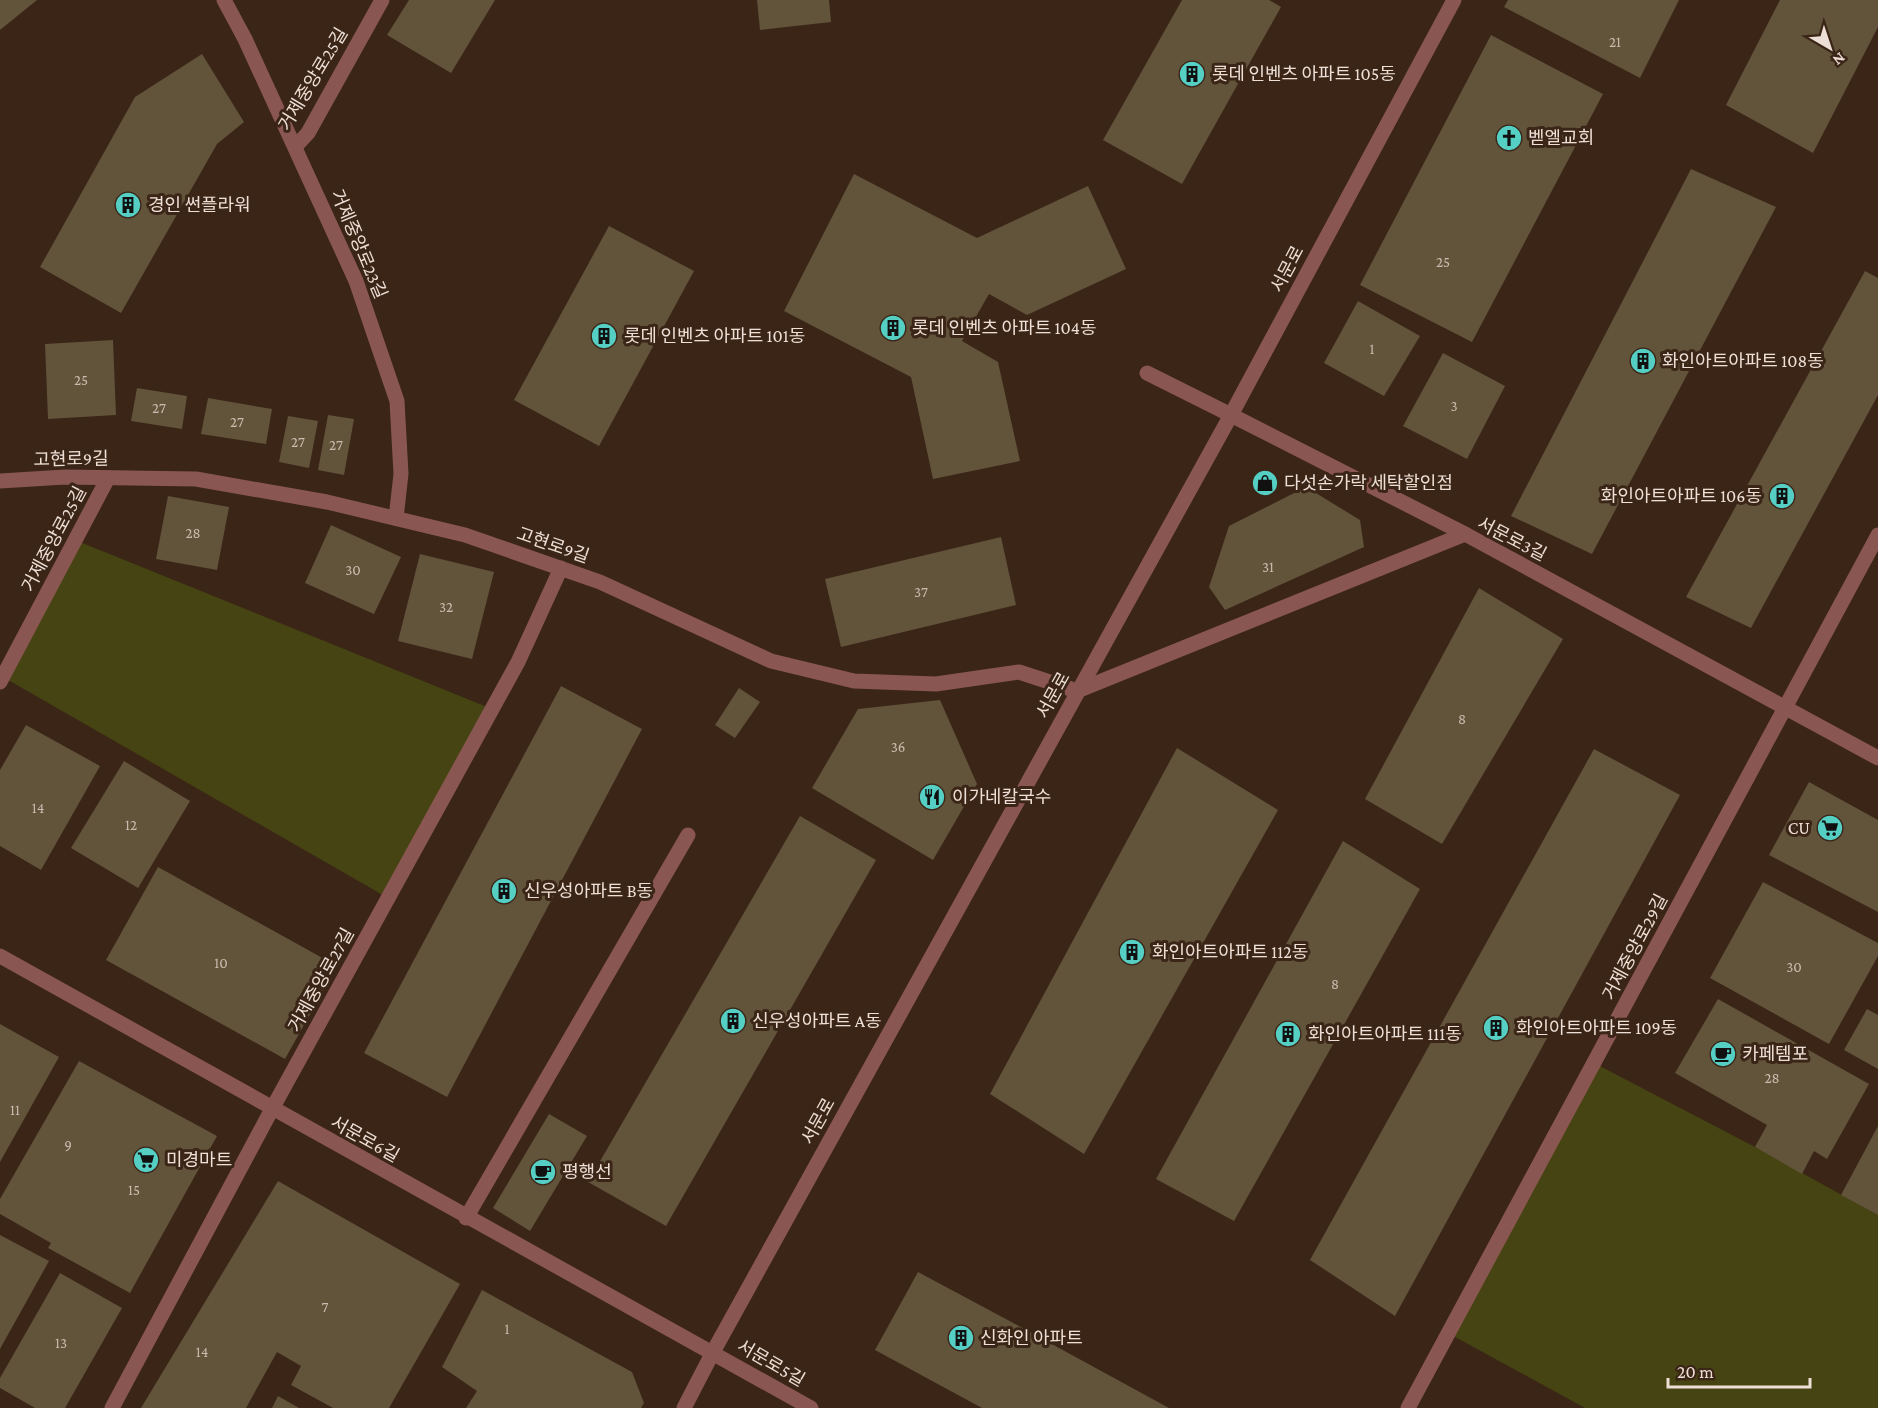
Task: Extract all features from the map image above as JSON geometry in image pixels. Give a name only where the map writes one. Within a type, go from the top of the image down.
[{"type":"street","name":"거제중앙로23길","points":[[224,0],[245,39],[356,281],[397,401],[401,474],[396,518]]},
{"type":"street","name":"거제중앙로25길","points":[[295,147],[308,133],[382,0]]},
{"type":"street","name":"서문로","points":[[684,1408],[1231,415],[1454,0]]},
{"type":"street","points":[[1147,373],[1465,534]]},
{"type":"street","name":"거제중앙로25길","points":[[0,682],[108,478]]},
{"type":"street","name":"고현로9길","points":[[0,481],[108,478],[196,479],[327,502],[465,535],[561,568],[600,582],[771,661],[855,681],[936,684],[1019,672],[1077,691]]},
{"type":"street","name":"서문로3길","points":[[1077,691],[1465,534],[1878,758]]},
{"type":"street","name":"거제중앙로29길","points":[[1408,1408],[1878,535]]},
{"type":"street","name":"거제중앙로27길","points":[[112,1408],[272,1109],[518,662],[561,568]]},
{"type":"street","points":[[466,1218],[688,835]]},
{"type":"street","name":"서문로6길","points":[[0,956],[466,1218],[713,1352]]},
{"type":"street","name":"서문로5길","points":[[713,1352],[811,1408]]},
{"type":"shaded area","points":[[75,540],[492,709],[388,898],[3,677]]},
{"type":"shaded area","points":[[1594,1063],[1755,1147],[1878,1215],[1878,1408],[1585,1408],[1448,1333]]},
{"type":"building","points":[[0,0],[37,0],[0,30]]},
{"type":"building","points":[[409,0],[495,0],[451,73],[387,35]]},
{"type":"building","points":[[757,0],[829,0],[831,22],[760,30]]},
{"type":"building","name":"롯데 인벤츠 아파트 105동","points":[[1182,0],[1269,0],[1281,7],[1182,184],[1103,140]]},
{"type":"building","points":[[1508,0],[1679,0],[1640,78],[1504,7]]},
{"type":"building","points":[[1780,0],[1878,0],[1878,27],[1813,153],[1726,105]]},
{"type":"building","points":[[1491,35],[1603,94],[1472,342],[1360,285]]},
{"type":"building","name":"경인 썬플라워","points":[[202,54],[244,122],[217,144],[121,313],[40,267],[135,97]]},
{"type":"building","name":"화인아트아파트 108동","points":[[1691,169],[1776,207],[1592,554],[1511,516]]},
{"type":"building","name":"롯데 인벤츠 아파트 104동","points":[[854,174],[977,238],[1088,186],[1126,269],[1027,315],[989,294],[962,341],[998,362],[1020,461],[933,479],[911,377],[784,311]]},
{"type":"building","name":"롯데 인벤츠 아파트 101동","points":[[609,226],[694,271],[599,446],[514,400]]},
{"type":"building","name":"화인아트아파트 106동","points":[[1865,271],[1878,278],[1878,395],[1751,628],[1686,597]]},
{"type":"building","points":[[1358,301],[1420,336],[1384,396],[1324,363]]},
{"type":"building","points":[[113,340],[116,415],[48,419],[45,344]]},
{"type":"building","points":[[1443,353],[1505,386],[1467,459],[1403,426]]},
{"type":"building","points":[[137,388],[187,396],[182,429],[131,421]]},
{"type":"building","points":[[208,398],[272,409],[266,444],[201,434]]},
{"type":"building","points":[[328,415],[354,419],[344,475],[318,470]]},
{"type":"building","points":[[288,416],[318,421],[309,468],[279,462]]},
{"type":"building","points":[[1306,487],[1360,520],[1364,547],[1225,610],[1209,587],[1229,526]]},
{"type":"building","points":[[168,496],[229,507],[217,570],[156,559]]},
{"type":"building","points":[[331,525],[401,557],[374,614],[305,583]]},
{"type":"building","points":[[1001,537],[1016,605],[841,647],[825,579]]},
{"type":"building","points":[[420,554],[494,572],[472,659],[398,641]]},
{"type":"building","points":[[1479,588],[1563,639],[1442,844],[1365,799]]},
{"type":"building","name":"신우성아파트 B동","points":[[561,686],[642,729],[447,1097],[364,1053]]},
{"type":"building","points":[[739,688],[760,702],[735,738],[715,725]]},
{"type":"building","points":[[940,700],[977,784],[933,860],[812,788],[858,709]]},
{"type":"building","points":[[26,725],[100,766],[41,870],[0,846],[0,770]]},
{"type":"building","name":"화인아트아파트 112동","points":[[1177,748],[1278,810],[1084,1154],[990,1094]]},
{"type":"building","name":"화인아트아파트 109동","points":[[1594,749],[1680,795],[1395,1316],[1310,1260]]},
{"type":"building","points":[[124,761],[190,801],[138,888],[71,848]]},
{"type":"building","points":[[1809,782],[1878,820],[1878,912],[1769,855]]},
{"type":"building","name":"신우성아파트 A동","points":[[800,816],[876,860],[666,1226],[588,1182]]},
{"type":"building","name":"화인아트아파트 111동","points":[[1343,841],[1420,889],[1234,1221],[1156,1179]]},
{"type":"building","points":[[158,867],[337,966],[285,1059],[106,960]]},
{"type":"building","points":[[1763,882],[1878,943],[1878,956],[1829,1044],[1710,978]]},
{"type":"building","points":[[1718,999],[1869,1084],[1827,1159],[1814,1151],[1802,1174],[1755,1147],[1767,1125],[1675,1073]]},
{"type":"building","points":[[1867,1009],[1878,1015],[1878,1069],[1844,1050]]},
{"type":"building","points":[[0,1024],[59,1057],[0,1162]]},
{"type":"building","points":[[79,1061],[217,1136],[130,1293],[48,1248],[51,1243],[0,1214],[0,1199]]},
{"type":"building","points":[[549,1114],[587,1136],[530,1231],[493,1208]]},
{"type":"building","points":[[1878,1126],[1878,1215],[1841,1195]]},
{"type":"building","points":[[278,1181],[460,1284],[389,1408],[333,1408],[291,1385],[301,1366],[277,1352],[246,1408],[141,1408]]},
{"type":"building","points":[[0,1235],[49,1261],[0,1349]]},
{"type":"building","name":"신화인 아파트","points":[[918,1272],[1169,1408],[982,1408],[875,1350]]},
{"type":"building","points":[[60,1273],[122,1308],[65,1408],[35,1408],[0,1388],[0,1378]]},
{"type":"building","points":[[482,1290],[632,1372],[644,1403],[641,1408],[466,1408],[477,1391],[442,1367]]},
{"type":"building","points":[[278,1396],[299,1408],[272,1408]]},
{"type":"place","name":"롯데 인벤츠 아파트 105동","points":[[1192,74]]},
{"type":"place","name":"벧엘교회","points":[[1509,138]]},
{"type":"place","name":"경인 썬플라워","points":[[128,205]]},
{"type":"place","name":"롯데 인벤츠 아파트 104동","points":[[893,328]]},
{"type":"place","name":"롯데 인벤츠 아파트 101동","points":[[604,336]]},
{"type":"place","name":"화인아트아파트 108동","points":[[1643,361]]},
{"type":"place","name":"다섯손가락 세탁할인점","points":[[1265,483]]},
{"type":"place","name":"화인아트아파트 106동","points":[[1782,496]]},
{"type":"place","name":"이가네칼국수","points":[[932,797]]},
{"type":"place","name":"CU","points":[[1830,828]]},
{"type":"place","name":"신우성아파트 B동","points":[[504,891]]},
{"type":"place","name":"화인아트아파트 112동","points":[[1132,952]]},
{"type":"place","name":"신우성아파트 A동","points":[[733,1021]]},
{"type":"place","name":"화인아트아파트 109동","points":[[1496,1028]]},
{"type":"place","name":"화인아트아파트 111동","points":[[1288,1034]]},
{"type":"place","name":"카페템포","points":[[1723,1054]]},
{"type":"place","name":"미경마트","points":[[146,1160]]},
{"type":"place","name":"평행선","points":[[543,1172]]},
{"type":"place","name":"신화인 아파트","points":[[961,1338]]}]
